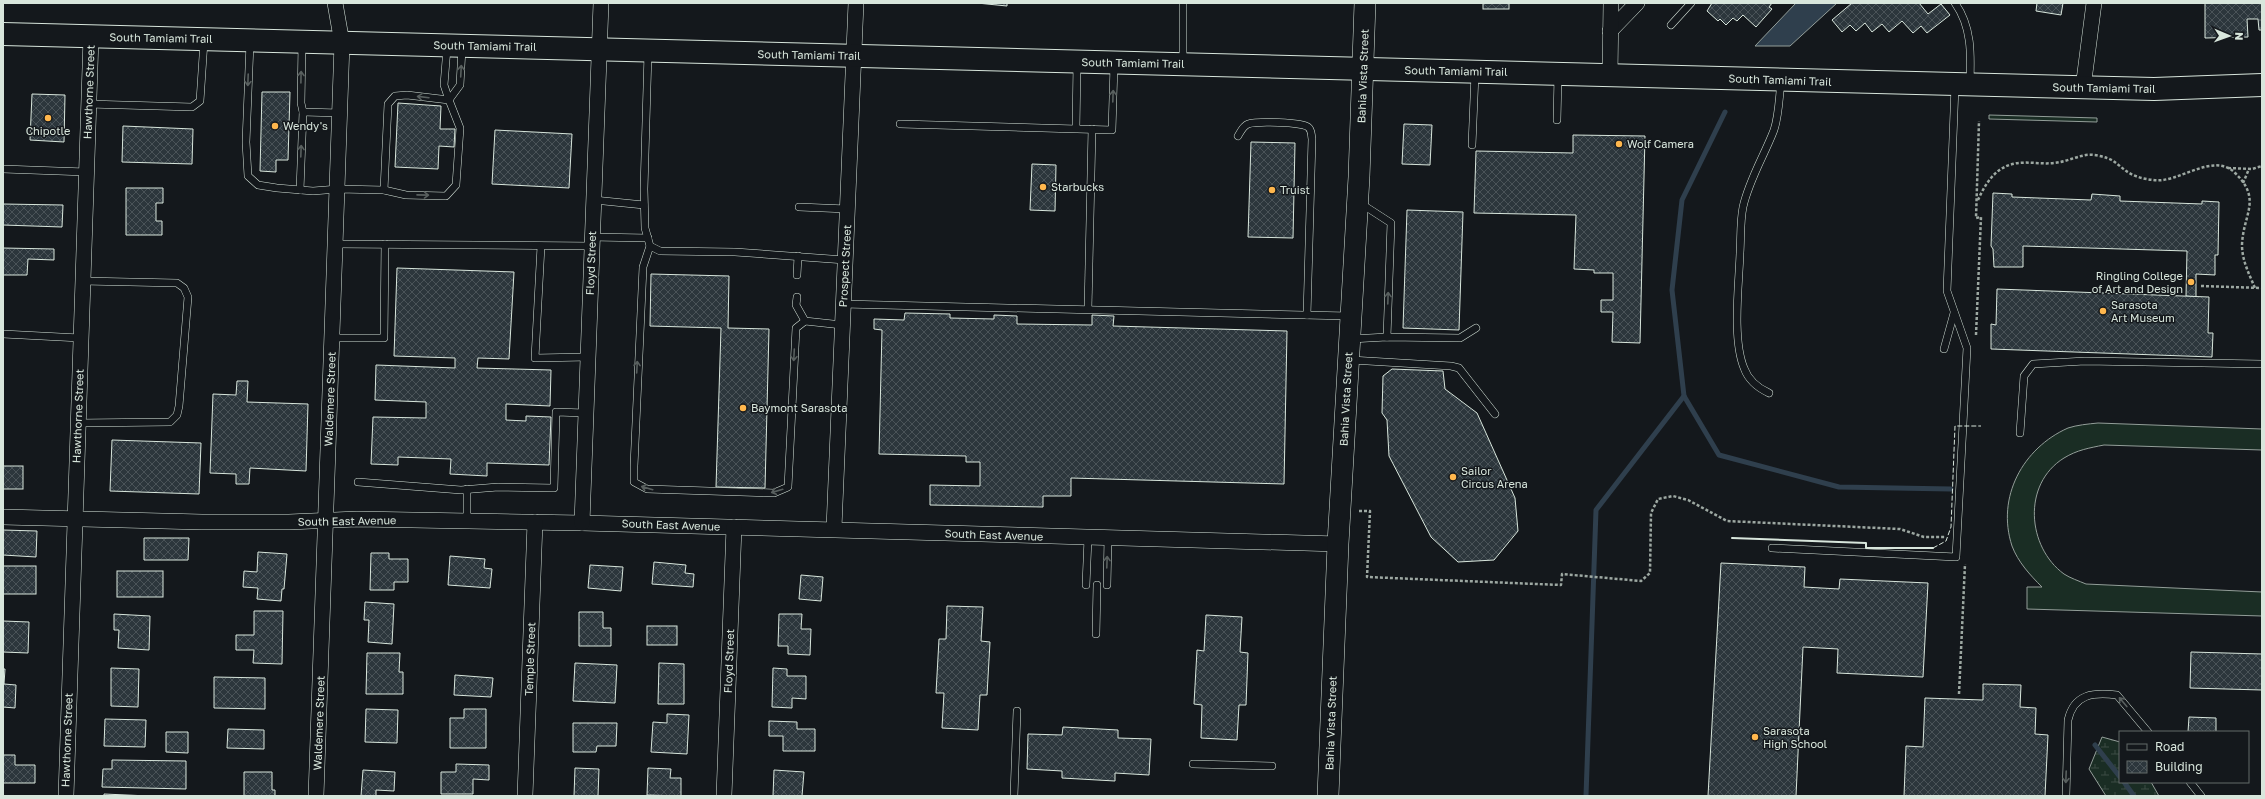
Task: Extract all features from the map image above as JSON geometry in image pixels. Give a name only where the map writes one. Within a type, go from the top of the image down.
[{"type":"main road","name":"South Tamiami Trail","points":[[3,34],[2083,88],[2154,89],[2262,84]]},
{"type":"street","name":"Waldemere Street","points":[[316,796],[342,43],[335,3]]},
{"type":"street","name":"Floyd Street","points":[[582,523],[601,3]]},
{"type":"street","name":"Prospect Street","points":[[834,528],[856,3]]},
{"type":"street","name":"Bahia Vista Street","points":[[1328,796],[1338,544],[1357,201],[1365,3]]},
{"type":"street","points":[[1610,75],[1611,3]]},
{"type":"street","points":[[1610,31],[1637,3]]},
{"type":"street","points":[[2083,88],[2094,3]]},
{"type":"street","name":"Hawthorne Street","points":[[66,796],[91,37]]},
{"type":"street","name":"South East Avenue","points":[[3,517],[218,522],[326,520],[467,521],[834,528],[1088,538],[1338,544]]},
{"type":"street","name":"Temple Street","points":[[525,796],[535,522]]},
{"type":"street","name":"Floyd Street","points":[[724,796],[734,527]]},
{"type":"lane","points":[[1183,3],[1183,64]]},
{"type":"lane","points":[[1671,25],[1691,3]]},
{"type":"lane","points":[[1772,548],[1956,556],[1967,348],[1947,291],[1963,84],[1970,43],[1962,13],[1955,3]]},
{"type":"lane","points":[[88,104],[192,107],[200,101],[204,39]]},
{"type":"lane","points":[[250,41],[246,142],[248,176],[258,185],[300,190],[384,190],[406,195],[446,196],[456,185],[460,128],[448,100],[444,85],[454,46]]},
{"type":"lane","points":[[300,190],[303,112],[301,103],[302,42]]},
{"type":"lane","points":[[448,100],[460,85],[454,46]]},
{"type":"lane","points":[[648,51],[644,205],[645,228],[650,246],[643,267],[634,482],[647,489],[774,493],[788,487],[796,328],[805,321],[842,325]]},
{"type":"lane","points":[[1076,128],[1078,62]]},
{"type":"lane","points":[[900,124],[1112,130],[1114,62]]},
{"type":"lane","points":[[1472,145],[1476,72]]},
{"type":"lane","points":[[1557,120],[1558,74]]},
{"type":"lane","points":[[1769,393],[1761,390],[1749,377],[1740,358],[1738,342],[1743,209],[1747,192],[1774,130],[1778,114],[1772,80]]},
{"type":"lane","points":[[384,190],[388,104],[395,96],[408,95],[448,100]]},
{"type":"lane","points":[[303,112],[340,113]]},
{"type":"lane","points":[[1238,136],[1242,128],[1248,124],[1298,124],[1306,126],[1310,130],[1312,139],[1307,315]]},
{"type":"lane","points":[[1088,309],[1092,129]]},
{"type":"lane","points":[[3,169],[86,172]]},
{"type":"lane","points":[[594,200],[644,205]]},
{"type":"lane","points":[[1357,201],[1391,224],[1387,336]]},
{"type":"lane","points":[[799,207],[848,209]]},
{"type":"lane","points":[[336,244],[541,246],[648,238]]},
{"type":"lane","points":[[332,338],[384,338],[385,244]]},
{"type":"lane","points":[[541,246],[535,358],[587,358]]},
{"type":"lane","points":[[650,246],[660,251],[798,256],[845,260]]},
{"type":"lane","points":[[797,275],[798,256]]},
{"type":"lane","points":[[78,423],[170,422],[177,415],[188,303],[188,297],[184,288],[177,284],[82,281]]},
{"type":"lane","points":[[797,297],[796,305],[805,321]]},
{"type":"lane","points":[[843,304],[1351,316]]},
{"type":"lane","points":[[1944,349],[1954,313]]},
{"type":"lane","points":[[1350,339],[1387,336],[1460,338],[1476,328]]},
{"type":"lane","points":[[3,334],[80,338]]},
{"type":"lane","points":[[1349,360],[1451,366],[1459,368],[1495,414]]},
{"type":"lane","points":[[2020,433],[2024,376],[2033,364],[2085,361],[2262,364]]},
{"type":"lane","points":[[358,482],[467,489],[498,487],[554,488],[556,412],[585,413]]},
{"type":"lane","points":[[467,489],[467,521]]},
{"type":"lane","points":[[1086,585],[1088,538]]},
{"type":"lane","points":[[1106,585],[1108,538]]},
{"type":"lane","points":[[1096,634],[1097,585]]},
{"type":"lane","points":[[2066,796],[2068,720],[2070,708],[2081,698],[2100,692],[2117,695],[2147,731]]},
{"type":"lane","points":[[1014,796],[1017,711]]},
{"type":"lane","points":[[1193,764],[1272,766]]},
{"type":"lane","points":[[2191,783],[2201,796]]},
{"type":"path","points":[[1976,202],[1986,184],[2001,169],[2024,161],[2051,163],[2087,155],[2098,156],[2109,159],[2126,172],[2139,178],[2154,181],[2170,180],[2208,166],[2249,169],[2262,166]]},
{"type":"path","points":[[2228,168],[2243,182],[2250,198],[2250,211],[2242,244],[2243,256],[2255,288]]},
{"type":"path","points":[[2243,182],[2249,169]]},
{"type":"path","points":[[2202,286],[2262,288]]},
{"type":"path","points":[[1340,510],[1370,511],[1367,577],[1562,585],[1562,574],[1640,581],[1650,573],[1651,513],[1658,500],[1674,496],[1688,500],[1727,521],[1900,529],[1924,537],[1957,537]]},
{"type":"green space","points":[[1989,115],[2097,118],[2097,122],[1989,119]]},
{"type":"green space","points":[[2098,423],[2262,429],[2262,450],[2104,445],[2069,455],[2050,469],[2041,483],[2036,499],[2034,516],[2037,532],[2042,548],[2052,562],[2064,574],[2086,584],[2262,592],[2262,616],[2027,609],[2027,587],[2042,587],[2021,563],[2012,546],[2008,528],[2008,510],[2011,492],[2017,476],[2026,461],[2038,448],[2052,437],[2068,428]]},
{"type":"green space","points":[[2102,737],[2119,742],[2119,783],[2152,783],[2159,796],[2106,796],[2089,769]]},
{"type":"water","points":[[1796,3],[1837,3],[1790,46],[1755,46]]},
{"type":"building","points":[[977,3],[1007,3],[1007,6]]},
{"type":"building","points":[[1483,3],[1509,3],[1509,9],[1483,9]]},
{"type":"building","points":[[1712,3],[1772,3],[1769,7],[1772,9],[1756,27],[1743,15],[1737,21],[1733,18],[1726,25],[1720,19],[1718,21],[1707,11]]},
{"type":"building","points":[[1852,3],[1919,3],[1928,14],[1941,4],[1950,15],[1927,33],[1921,26],[1913,33],[1902,21],[1889,32],[1882,24],[1872,32],[1865,23],[1856,31],[1850,25],[1842,32],[1832,20]]},
{"type":"building","points":[[2037,3],[2063,3],[2061,15],[2036,11]]},
{"type":"building","points":[[2205,3],[2262,3],[2262,30],[2259,30],[2258,19],[2247,19],[2248,37],[2205,38]]},
{"type":"building","name":"Wendy's","points":[[262,92],[290,92],[288,160],[276,160],[276,172],[260,171]]},
{"type":"building","name":"Chipotle","points":[[32,94],[65,95],[64,142],[30,140]]},
{"type":"building","points":[[398,103],[441,106],[440,129],[455,129],[454,147],[439,146],[438,169],[395,167]]},
{"type":"building","points":[[1404,124],[1432,125],[1430,165],[1402,164]]},
{"type":"building","points":[[123,126],[193,129],[192,164],[122,162]]},
{"type":"building","points":[[495,130],[572,134],[569,188],[492,184]]},
{"type":"building","points":[[1573,135],[1645,136],[1640,343],[1612,342],[1613,312],[1601,312],[1601,300],[1613,300],[1613,273],[1594,273],[1594,270],[1574,269],[1576,215],[1474,213],[1476,151],[1573,153]]},
{"type":"building","name":"Truist","points":[[1251,142],[1295,143],[1293,238],[1248,237]]},
{"type":"building","name":"Starbucks","points":[[1032,164],[1056,165],[1055,211],[1030,210]]},
{"type":"building","points":[[126,188],[163,188],[163,203],[156,203],[156,221],[162,221],[162,235],[126,235]]},
{"type":"building","name":"Sarasota Art Museum","points":[[1993,193],[2012,194],[2012,197],[2091,200],[2092,194],[2120,196],[2120,201],[2202,204],[2202,201],[2219,202],[2218,255],[2215,255],[2215,275],[2196,274],[2196,297],[2186,296],[2187,251],[2023,246],[2023,267],[1994,267],[1993,249],[1991,246]]},
{"type":"building","points":[[3,204],[63,205],[62,227],[3,225]]},
{"type":"building","points":[[1407,210],[1463,212],[1459,330],[1403,328]]},
{"type":"building","points":[[3,248],[54,249],[54,260],[28,259],[27,275],[3,275]]},
{"type":"building","points":[[397,268],[514,272],[509,359],[478,358],[477,368],[551,370],[550,406],[506,404],[506,420],[526,421],[526,416],[551,417],[549,465],[487,463],[487,476],[450,474],[451,459],[398,457],[398,465],[371,464],[373,417],[426,418],[426,402],[375,400],[376,365],[455,368],[455,358],[394,356]]},
{"type":"building","name":"Baymont Sarasota","points":[[651,274],[729,276],[728,328],[769,329],[765,488],[716,487],[721,328],[650,326]]},
{"type":"building","name":"Sarasota Art Museum","points":[[1997,289],[2209,297],[2208,333],[2213,333],[2212,357],[1991,349],[1991,324],[1996,325]]},
{"type":"building","points":[[905,313],[950,314],[950,318],[994,319],[994,315],[1017,316],[1017,324],[1092,325],[1092,315],[1114,316],[1113,326],[1287,331],[1284,484],[1071,478],[1071,496],[1043,496],[1043,507],[930,505],[930,485],[980,486],[980,462],[966,462],[966,456],[879,454],[882,330],[874,329],[874,319],[904,320]]},
{"type":"building","name":"Sailor Circus Arena","points":[[1392,369],[1443,371],[1445,389],[1477,413],[1515,498],[1518,531],[1494,560],[1458,562],[1431,537],[1389,456],[1387,420],[1382,413],[1383,376]]},
{"type":"building","points":[[237,381],[248,381],[247,402],[308,404],[306,471],[250,468],[249,484],[236,484],[236,474],[210,473],[213,394],[236,395]]},
{"type":"building","points":[[112,440],[201,443],[199,494],[110,491]]},
{"type":"building","points":[[3,466],[23,466],[23,489],[3,489]]},
{"type":"building","points":[[3,530],[37,531],[36,557],[3,555]]},
{"type":"building","points":[[144,538],[189,538],[188,560],[144,560]]},
{"type":"building","points":[[258,552],[287,554],[284,589],[282,589],[281,601],[257,599],[258,588],[243,587],[244,571],[257,572]]},
{"type":"building","points":[[371,553],[389,553],[389,559],[408,559],[408,582],[394,582],[394,590],[370,590]]},
{"type":"building","points":[[450,556],[485,559],[484,568],[492,569],[490,588],[448,585]]},
{"type":"building","points":[[654,562],[686,565],[685,573],[694,574],[693,587],[652,584]]},
{"type":"building","name":"Sarasota High School","points":[[1721,563],[1805,567],[1804,587],[1839,589],[1840,579],[1928,583],[1923,677],[1837,673],[1838,649],[1803,647],[1796,796],[1708,796]]},
{"type":"building","points":[[590,565],[623,567],[621,591],[588,588]]},
{"type":"building","points":[[3,566],[36,566],[36,594],[3,594]]},
{"type":"building","points":[[117,571],[163,571],[163,597],[117,597]]},
{"type":"building","points":[[801,575],[823,577],[821,601],[799,599]]},
{"type":"building","points":[[365,602],[394,604],[392,644],[368,642],[369,620],[364,620]]},
{"type":"building","points":[[947,606],[983,607],[981,641],[990,642],[987,695],[980,695],[978,730],[942,728],[944,693],[936,693],[939,639],[946,639]]},
{"type":"building","points":[[254,611],[283,611],[282,664],[253,663],[254,650],[236,650],[236,635],[254,635]]},
{"type":"building","points":[[579,612],[603,612],[603,628],[611,628],[611,646],[579,646]]},
{"type":"building","points":[[114,614],[150,616],[149,650],[118,648],[119,630],[114,630]]},
{"type":"building","points":[[779,614],[802,614],[801,629],[811,629],[810,655],[788,654],[788,646],[778,646]]},
{"type":"building","points":[[1206,615],[1242,617],[1240,652],[1248,653],[1246,705],[1239,705],[1237,740],[1201,738],[1202,705],[1194,704],[1197,650],[1204,651]]},
{"type":"building","points":[[3,621],[29,622],[28,653],[3,652]]},
{"type":"building","points":[[647,626],[677,626],[677,645],[647,645]]},
{"type":"building","points":[[2191,652],[2262,654],[2262,690],[2190,688]]},
{"type":"building","points":[[367,653],[400,653],[399,672],[403,672],[403,694],[366,694]]},
{"type":"building","points":[[575,663],[617,665],[615,703],[573,701]]},
{"type":"building","points":[[659,663],[684,664],[684,704],[658,704]]},
{"type":"building","points":[[111,668],[139,669],[138,707],[111,706]]},
{"type":"building","points":[[773,668],[787,669],[787,676],[806,676],[806,699],[792,698],[792,708],[772,707]]},
{"type":"building","points":[[3,669],[5,669],[4,684],[16,685],[15,708],[3,707]]},
{"type":"building","points":[[455,675],[493,678],[491,697],[454,695]]},
{"type":"building","points":[[214,677],[265,678],[265,709],[214,708]]},
{"type":"building","points":[[1983,684],[2021,685],[2020,707],[2036,708],[2035,734],[2048,735],[2045,796],[1904,796],[1906,746],[1923,747],[1925,698],[1983,700]]},
{"type":"building","points":[[366,709],[398,710],[397,743],[365,742]]},
{"type":"building","points":[[464,709],[486,709],[486,748],[450,748],[450,718],[464,718]]},
{"type":"building","points":[[667,714],[689,715],[687,754],[651,752],[653,722],[667,723]]},
{"type":"building","points":[[2189,717],[2216,718],[2216,731],[2188,731]]},
{"type":"building","points":[[105,719],[146,720],[145,747],[104,746]]},
{"type":"building","points":[[769,721],[797,722],[797,729],[815,729],[815,751],[783,751],[783,736],[769,736]]},
{"type":"building","points":[[573,723],[617,723],[616,746],[597,746],[596,752],[573,752]]},
{"type":"building","points":[[1063,727],[1118,730],[1118,738],[1151,739],[1149,775],[1115,773],[1115,781],[1062,778],[1062,771],[1027,769],[1028,734],[1062,735]]},
{"type":"building","points":[[228,729],[264,730],[264,749],[227,748]]},
{"type":"building","points":[[166,732],[188,732],[188,753],[166,752]]},
{"type":"building","points":[[3,755],[15,755],[15,765],[35,765],[35,783],[3,783]]},
{"type":"building","points":[[112,760],[186,761],[186,789],[102,787],[103,769],[112,769]]},
{"type":"building","points":[[456,764],[489,765],[489,780],[473,779],[473,794],[441,794],[441,772],[456,772]]},
{"type":"building","points":[[575,768],[599,769],[598,796],[574,796]]},
{"type":"building","points":[[648,768],[671,769],[670,778],[681,778],[681,796],[647,795]]},
{"type":"building","points":[[363,770],[395,772],[394,791],[376,790],[376,796],[361,796]]},
{"type":"building","points":[[774,770],[804,772],[802,796],[773,796]]},
{"type":"building","points":[[244,772],[272,772],[272,790],[275,790],[275,796],[244,796]]},
{"type":"building","points":[[104,794],[149,796],[104,796]]},
{"type":"waterway","points":[[1725,112],[1682,200],[1672,290],[1684,396],[1719,455],[1839,487],[1951,489]]},
{"type":"waterway","points":[[1586,796],[1596,510],[1684,396]]},
{"type":"waterway","points":[[2095,745],[2119,776]]},
{"type":"waterway","points":[[2125,783],[2134,796]]},
{"type":"fence","points":[[1933,548],[1946,541],[1951,527],[1955,426],[1981,426]]},
{"type":"wall","points":[[1732,538],[1866,543],[1866,548],[1933,548]]},
{"type":"place","name":"Chipotle","points":[[48,118]]},
{"type":"place","name":"Wendy's","points":[[275,126]]},
{"type":"place","name":"Wolf Camera","points":[[1619,144]]},
{"type":"place","name":"Starbucks","points":[[1043,187]]},
{"type":"place","name":"Truist","points":[[1272,190]]},
{"type":"place","name":"Ringling College of Art and Design","points":[[2191,282]]},
{"type":"place","name":"Sarasota Art Museum","points":[[2103,311]]},
{"type":"place","name":"Baymont Sarasota","points":[[743,408]]},
{"type":"place","name":"Sailor Circus Arena","points":[[1453,477]]},
{"type":"place","name":"Sarasota High School","points":[[1755,737]]}]
